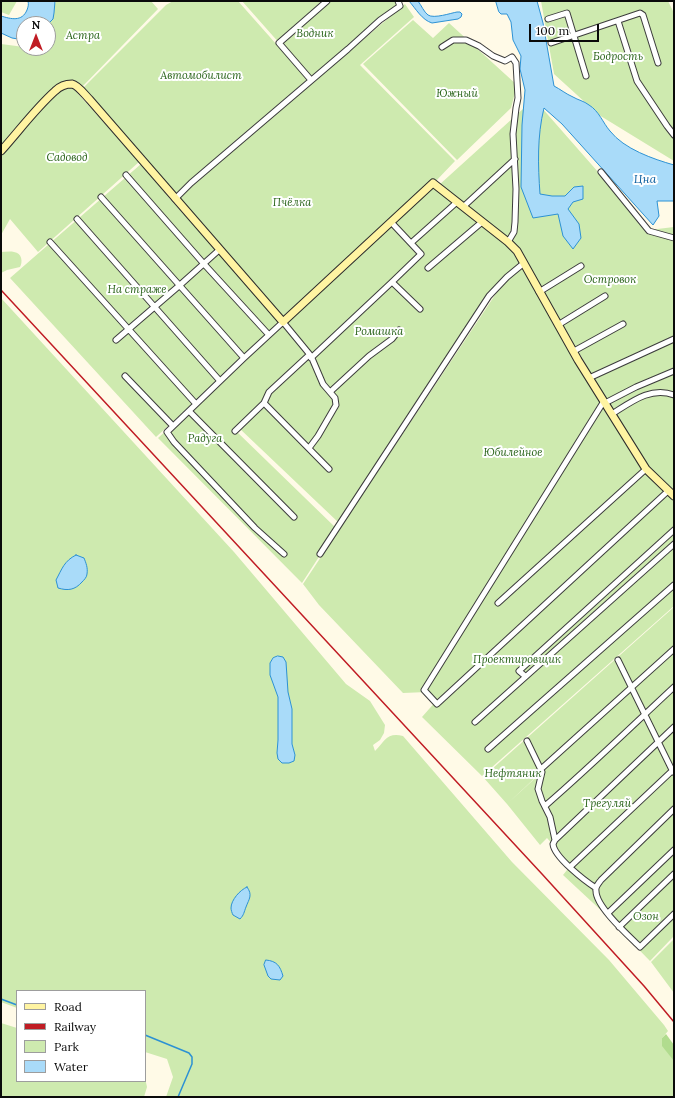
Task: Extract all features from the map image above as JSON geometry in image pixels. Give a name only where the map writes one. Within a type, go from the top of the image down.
[{"type":"street","points":[[311,80],[279,43],[327,1]]},
{"type":"street","points":[[175,199],[380,20],[400,6],[398,1]]},
{"type":"street","points":[[548,19],[567,13],[586,76]]},
{"type":"street","points":[[551,43],[640,14],[643,15],[658,63]]},
{"type":"street","points":[[618,21],[637,81],[674,135]]},
{"type":"street","points":[[442,47],[453,40],[466,40],[479,46],[493,56],[505,61],[512,57],[516,63],[518,98],[512,134],[516,189],[515,222],[514,232],[508,242]]},
{"type":"street","points":[[1,151],[35,111],[55,91],[62,86],[70,84],[77,87],[283,322],[310,356],[323,384],[335,398],[336,405],[318,436],[309,448]]},
{"type":"street","points":[[463,207],[514,159]]},
{"type":"street","points":[[600,172],[649,231],[674,238]]},
{"type":"street","points":[[126,175],[269,335]]},
{"type":"street","points":[[284,554],[255,528],[174,442],[167,432],[220,380],[433,183],[508,242],[517,251],[589,378],[605,402],[646,469],[671,494],[437,704],[424,690],[605,402],[674,371]]},
{"type":"street","points":[[101,197],[244,358]]},
{"type":"street","points":[[411,243],[457,202]]},
{"type":"street","points":[[77,219],[220,380]]},
{"type":"street","points":[[235,431],[264,402],[269,392],[392,282],[421,254],[391,222]]},
{"type":"street","points":[[428,268],[482,222]]},
{"type":"street","points":[[50,242],[196,404]]},
{"type":"street","points":[[116,340],[219,250]]},
{"type":"street","points":[[320,554],[489,296],[507,277],[524,263]]},
{"type":"street","points":[[539,292],[581,266]]},
{"type":"street","points":[[392,282],[420,309]]},
{"type":"street","points":[[558,325],[605,296]]},
{"type":"street","points":[[574,351],[623,324]]},
{"type":"street","points":[[330,392],[369,356],[392,339],[400,330]]},
{"type":"street","points":[[589,378],[674,340]]},
{"type":"street","points":[[125,376],[173,426]]},
{"type":"street","points":[[612,414],[644,395],[652,393],[674,395]]},
{"type":"street","points":[[264,402],[329,469]]},
{"type":"street","points":[[189,411],[294,517]]},
{"type":"street","points":[[498,603],[646,469]]},
{"type":"street","points":[[525,676],[519,671],[674,530]]},
{"type":"street","points":[[475,722],[674,544]]},
{"type":"street","points":[[488,749],[674,585]]},
{"type":"street","points":[[541,770],[674,649]]},
{"type":"street","points":[[570,867],[674,771],[644,715],[618,660]]},
{"type":"street","points":[[545,806],[674,687]]},
{"type":"street","points":[[555,840],[674,728]]},
{"type":"street","points":[[527,741],[542,772],[538,789],[550,817],[555,840],[553,844],[554,849],[586,882],[596,888]]},
{"type":"street","points":[[674,809],[601,880],[596,888],[596,896],[599,902],[608,914],[640,947],[674,914]]},
{"type":"street","points":[[608,914],[674,850]]},
{"type":"street","points":[[620,927],[674,874]]},
{"type":"green space","points":[[1,1],[17,1],[9,15],[1,12]]},
{"type":"green space","name":"Астра","points":[[56,1],[151,1],[158,9],[82,87],[71,81],[53,87],[1,146],[1,44],[16,46],[16,56],[56,56],[56,16],[50,16]]},
{"type":"green space","name":"Автомобилист","points":[[173,1],[238,1],[308,80],[175,198],[81,90],[166,5]]},
{"type":"green space","name":"Водник","points":[[242,1],[397,1],[401,5],[311,79]]},
{"type":"green space","name":"Бодрость","points":[[541,1],[668,1],[674,13],[674,161],[599,115],[554,74]]},
{"type":"green space","name":"Пчёлка","points":[[405,4],[414,17],[360,65],[455,161],[435,182],[282,317],[176,199]]},
{"type":"green space","name":"Южный","points":[[413,20],[433,38],[449,23],[517,85],[511,108],[457,160],[363,64]]},
{"type":"green space","name":"Садовод","points":[[72,87],[139,162],[38,252],[10,219],[1,235],[1,154],[56,93]]},
{"type":"green space","name":"Островок","points":[[534,99],[649,230],[674,227],[674,494],[646,464],[612,410],[517,245],[439,185]]},
{"type":"green space","name":"На страже","points":[[141,164],[170,199],[281,323],[156,437],[10,278]]},
{"type":"green space","name":"Ромашка","points":[[432,185],[508,245],[521,265],[495,290],[339,523],[239,428],[309,354],[288,332],[306,354],[235,430],[337,529],[302,583],[158,438]]},
{"type":"green space","points":[[1,252],[12,252],[19,254],[22,260],[20,267],[1,273]]},
{"type":"green space","name":"Юбилейное","points":[[524,267],[645,471],[674,498],[674,606],[482,776],[422,717],[437,700],[427,692],[403,693],[319,605],[303,584],[497,292],[512,276]]},
{"type":"green space","points":[[1,298],[234,552],[346,684],[370,701],[385,725],[384,733],[380,740],[373,745],[375,751],[390,736],[403,736],[512,862],[609,960],[664,1025],[668,1031],[662,1038],[674,1061],[674,1097],[166,1097],[173,1077],[167,1059],[146,1052],[146,990],[16,990],[16,1008],[1,1002]],"holes":[[[278,656],[292,709],[292,744],[295,755],[277,753],[278,697],[270,669],[270,663],[273,658]]]},
{"type":"green space","name":"Нефтяник","points":[[674,607],[674,648],[507,804],[483,777]]},
{"type":"green space","name":"Трегуляй","points":[[674,651],[674,848],[606,915],[563,875],[571,865],[547,838],[540,845],[507,804]]},
{"type":"green space","name":"Озон","points":[[674,850],[674,936],[650,961],[606,916]]},
{"type":"green space","points":[[674,939],[674,993],[651,962]]},
{"type":"green space","points":[[1,1023],[16,1028],[16,1082],[146,1082],[147,1087],[144,1097],[1,1097]]},
{"type":"green space","points":[[666,1034],[674,1045],[674,1061],[662,1046],[662,1038]]},
{"type":"water","points":[[28,1],[55,1],[54,16],[22,16],[25,14]]},
{"type":"water","points":[[409,1],[418,1],[425,12],[431,16],[457,12],[462,14],[458,19],[432,23],[428,22],[422,17]]},
{"type":"water","name":"Цна","points":[[496,1],[537,1],[543,23],[554,86],[570,96],[585,102],[598,114],[610,131],[623,143],[657,160],[674,165],[674,201],[657,201],[659,216],[653,225],[562,124],[544,108],[540,129],[540,194],[565,196],[574,187],[583,186],[583,199],[573,202],[568,209],[579,224],[581,238],[573,249],[563,236],[558,214],[533,218],[521,187],[522,125],[525,90],[520,69],[521,56],[513,40],[511,22],[507,14],[501,14],[499,12]]},
{"type":"water","points":[[1,16],[16,19],[16,39],[1,33]]},
{"type":"water","points":[[76,555],[84,558],[87,570],[86,577],[74,588],[68,590],[58,588],[56,580],[62,569],[69,560]]},
{"type":"water","points":[[278,656],[283,657],[286,662],[288,692],[292,709],[292,744],[295,755],[294,761],[289,763],[282,763],[278,759],[277,753],[278,697],[270,675],[270,663],[273,658]]},
{"type":"water","points":[[247,887],[250,892],[250,897],[240,919],[233,915],[231,905],[236,896]]},
{"type":"water","points":[[266,960],[275,963],[281,969],[283,976],[280,980],[271,979],[268,976],[264,965]]},
{"type":"waterway","points":[[1,999],[16,1005]]},
{"type":"waterway","points":[[146,1035],[189,1053],[192,1057],[192,1064],[178,1097]]},
{"type":"railway","points":[[1,290],[542,874],[644,986],[674,1022]]},
{"type":"park label","name":"Радуга","points":[[205,439]]},
{"type":"park label","name":"Проектировщик","points":[[517,660]]}]
